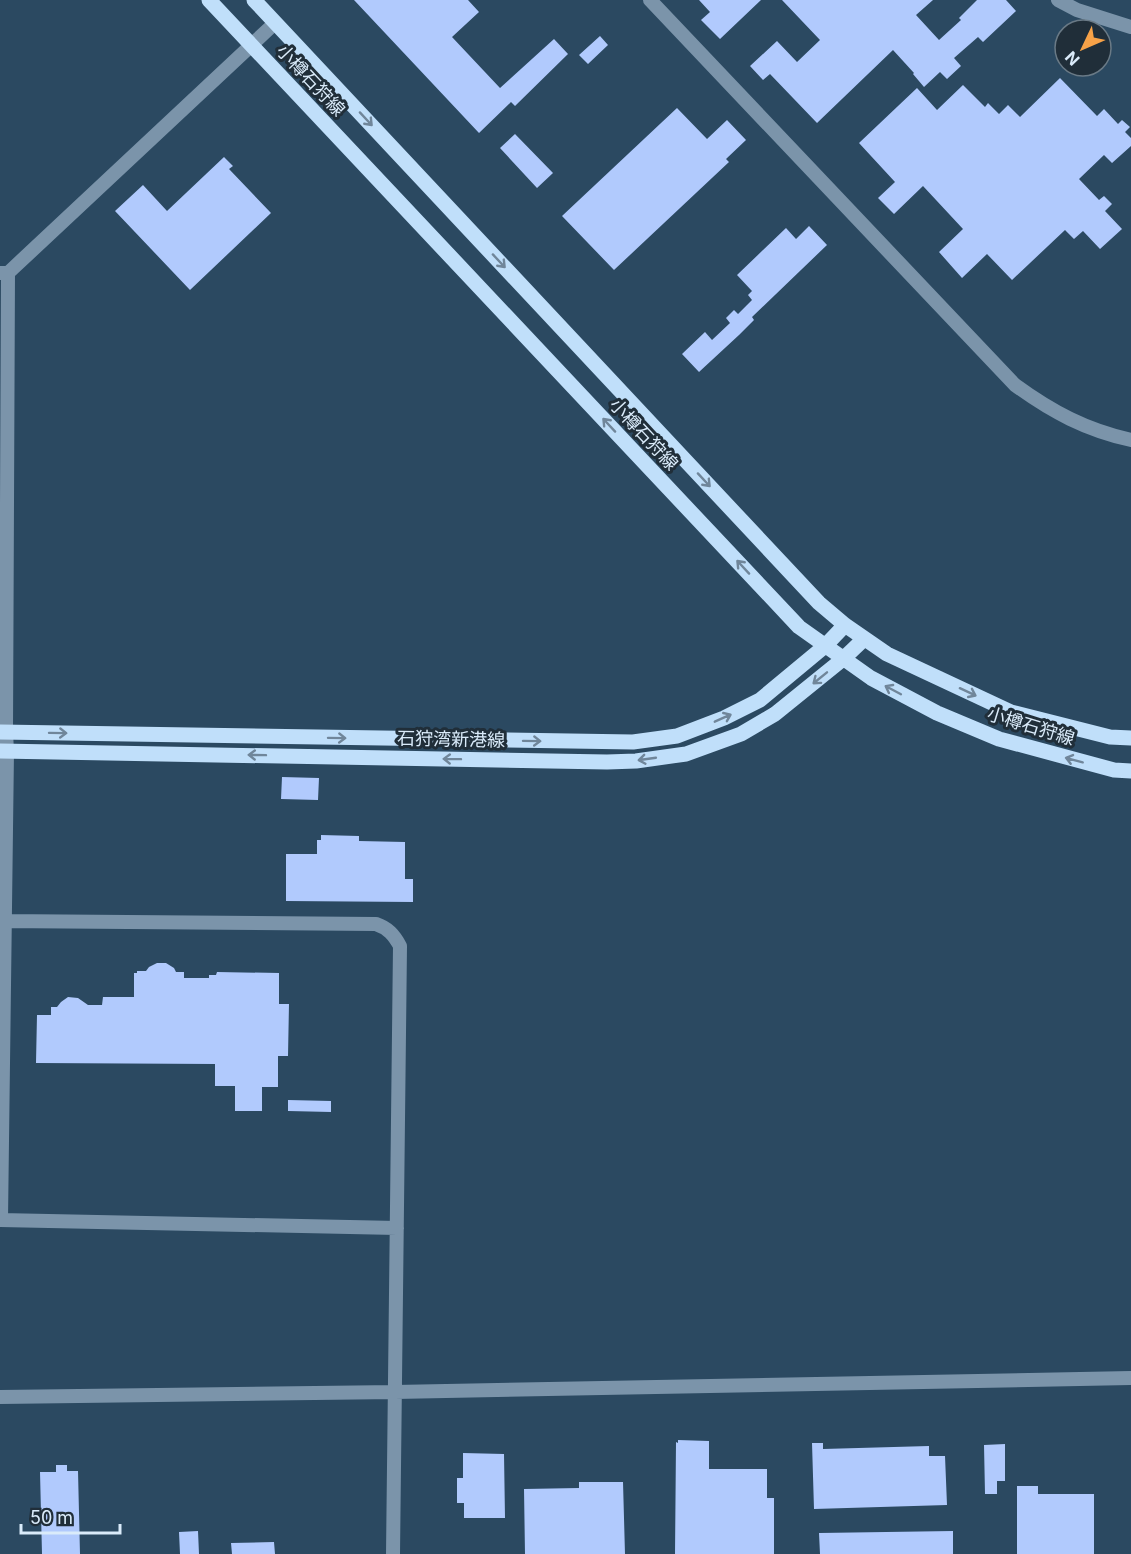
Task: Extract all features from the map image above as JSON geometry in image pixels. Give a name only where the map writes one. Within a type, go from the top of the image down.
[{"type":"main road","name":"小樽石狩線","points":[[209,0],[799,627],[871,678],[937,713],[999,739],[1114,770],[1131,771]]},
{"type":"main road","name":"小樽石狩線","points":[[254,0],[819,603],[844,625],[887,654],[1011,712],[1110,737],[1131,738]]},
{"type":"main road","name":"石狩湾新港線","points":[[3,732],[633,742],[677,736],[724,718],[760,700],[825,646],[844,625]]},
{"type":"main road","name":"石狩湾新港線","points":[[4,751],[636,761],[686,754],[741,734],[775,714],[864,639]]},
{"type":"street","points":[[650,0],[1015,385],[1053,411],[1074,422],[1131,440]]},
{"type":"street","points":[[1058,0],[1077,10],[1131,27]]},
{"type":"street","points":[[275,23],[4,273],[4,751],[0,1220],[396,1228]]},
{"type":"street","points":[[3,921],[376,924],[385,927],[396,939],[400,946],[393,1554]]},
{"type":"street","points":[[0,1397],[1131,1378]]},
{"type":"building","points":[[354,0],[468,0],[479,12],[452,37],[500,88],[554,39],[568,54],[515,106],[511,102],[479,133]]},
{"type":"building","points":[[699,0],[761,0],[720,39],[701,20],[710,12]]},
{"type":"building","points":[[782,0],[933,0],[916,15],[939,40],[961,20],[959,18],[977,0],[1006,0],[1016,11],[983,42],[978,37],[954,58],[961,66],[947,79],[940,72],[924,87],[893,50],[817,123],[770,74],[763,80],[750,66],[777,41],[797,62],[820,40]]},
{"type":"building","points":[[600,36],[608,45],[588,64],[579,55]]},
{"type":"building","points":[[1060,78],[1097,116],[1104,109],[1118,124],[1122,120],[1130,127],[1125,132],[1131,138],[1131,146],[1112,163],[1104,155],[1079,179],[1099,200],[1104,196],[1112,204],[1105,211],[1122,229],[1100,249],[1083,231],[1074,239],[1065,230],[1012,280],[987,254],[962,278],[939,252],[963,229],[923,186],[894,214],[878,198],[895,182],[859,143],[917,88],[937,110],[963,85],[985,107],[988,103],[999,114],[1008,105],[1020,117]]},
{"type":"building","points":[[677,108],[707,139],[727,120],[746,140],[726,159],[729,162],[614,270],[562,216]]},
{"type":"building","points":[[515,134],[553,173],[537,188],[500,148]]},
{"type":"building","points":[[224,157],[233,166],[229,169],[271,213],[190,290],[115,211],[143,185],[167,211]]},
{"type":"building","points":[[809,226],[827,245],[752,317],[754,320],[739,335],[699,372],[682,354],[705,332],[712,340],[730,323],[726,318],[734,310],[738,314],[752,300],[748,295],[752,291],[737,275],[786,228],[796,239]]},
{"type":"building","points":[[282,777],[319,778],[318,800],[281,799]]},
{"type":"building","points":[[321,835],[359,836],[359,841],[405,842],[405,879],[413,879],[413,902],[286,901],[286,854],[317,854],[317,840],[321,840]]},
{"type":"building","points":[[157,963],[166,963],[176,972],[184,972],[184,978],[209,978],[209,975],[216,975],[217,972],[279,973],[279,1004],[289,1004],[288,1056],[278,1056],[278,1087],[262,1087],[262,1111],[235,1111],[235,1086],[215,1086],[215,1064],[36,1063],[37,1015],[51,1015],[51,1007],[57,1007],[68,997],[78,998],[88,1005],[102,1005],[103,997],[134,997],[134,973],[146,971]]},
{"type":"building","points":[[288,1100],[331,1101],[331,1112],[288,1111]]},
{"type":"building","points":[[678,1440],[709,1441],[709,1469],[767,1469],[767,1498],[774,1498],[774,1554],[675,1554],[676,1442],[678,1443]]},
{"type":"building","points":[[812,1443],[823,1443],[823,1449],[929,1446],[929,1456],[945,1456],[947,1505],[814,1509]]},
{"type":"building","points":[[1005,1444],[1005,1481],[997,1481],[997,1494],[985,1494],[984,1445]]},
{"type":"building","points":[[463,1453],[504,1454],[505,1518],[464,1518],[464,1503],[457,1503],[457,1478],[463,1478]]},
{"type":"building","points":[[56,1465],[67,1465],[67,1471],[78,1471],[80,1554],[42,1554],[40,1472],[56,1472]]},
{"type":"building","points":[[579,1482],[623,1482],[625,1554],[525,1554],[524,1489],[579,1488]]},
{"type":"building","points":[[1017,1486],[1038,1486],[1038,1494],[1094,1494],[1094,1554],[1017,1554]]},
{"type":"building","points":[[198,1531],[199,1554],[180,1554],[179,1532]]},
{"type":"building","points":[[953,1531],[953,1554],[820,1554],[819,1533]]},
{"type":"building","points":[[274,1542],[275,1554],[232,1554],[231,1543]]}]
